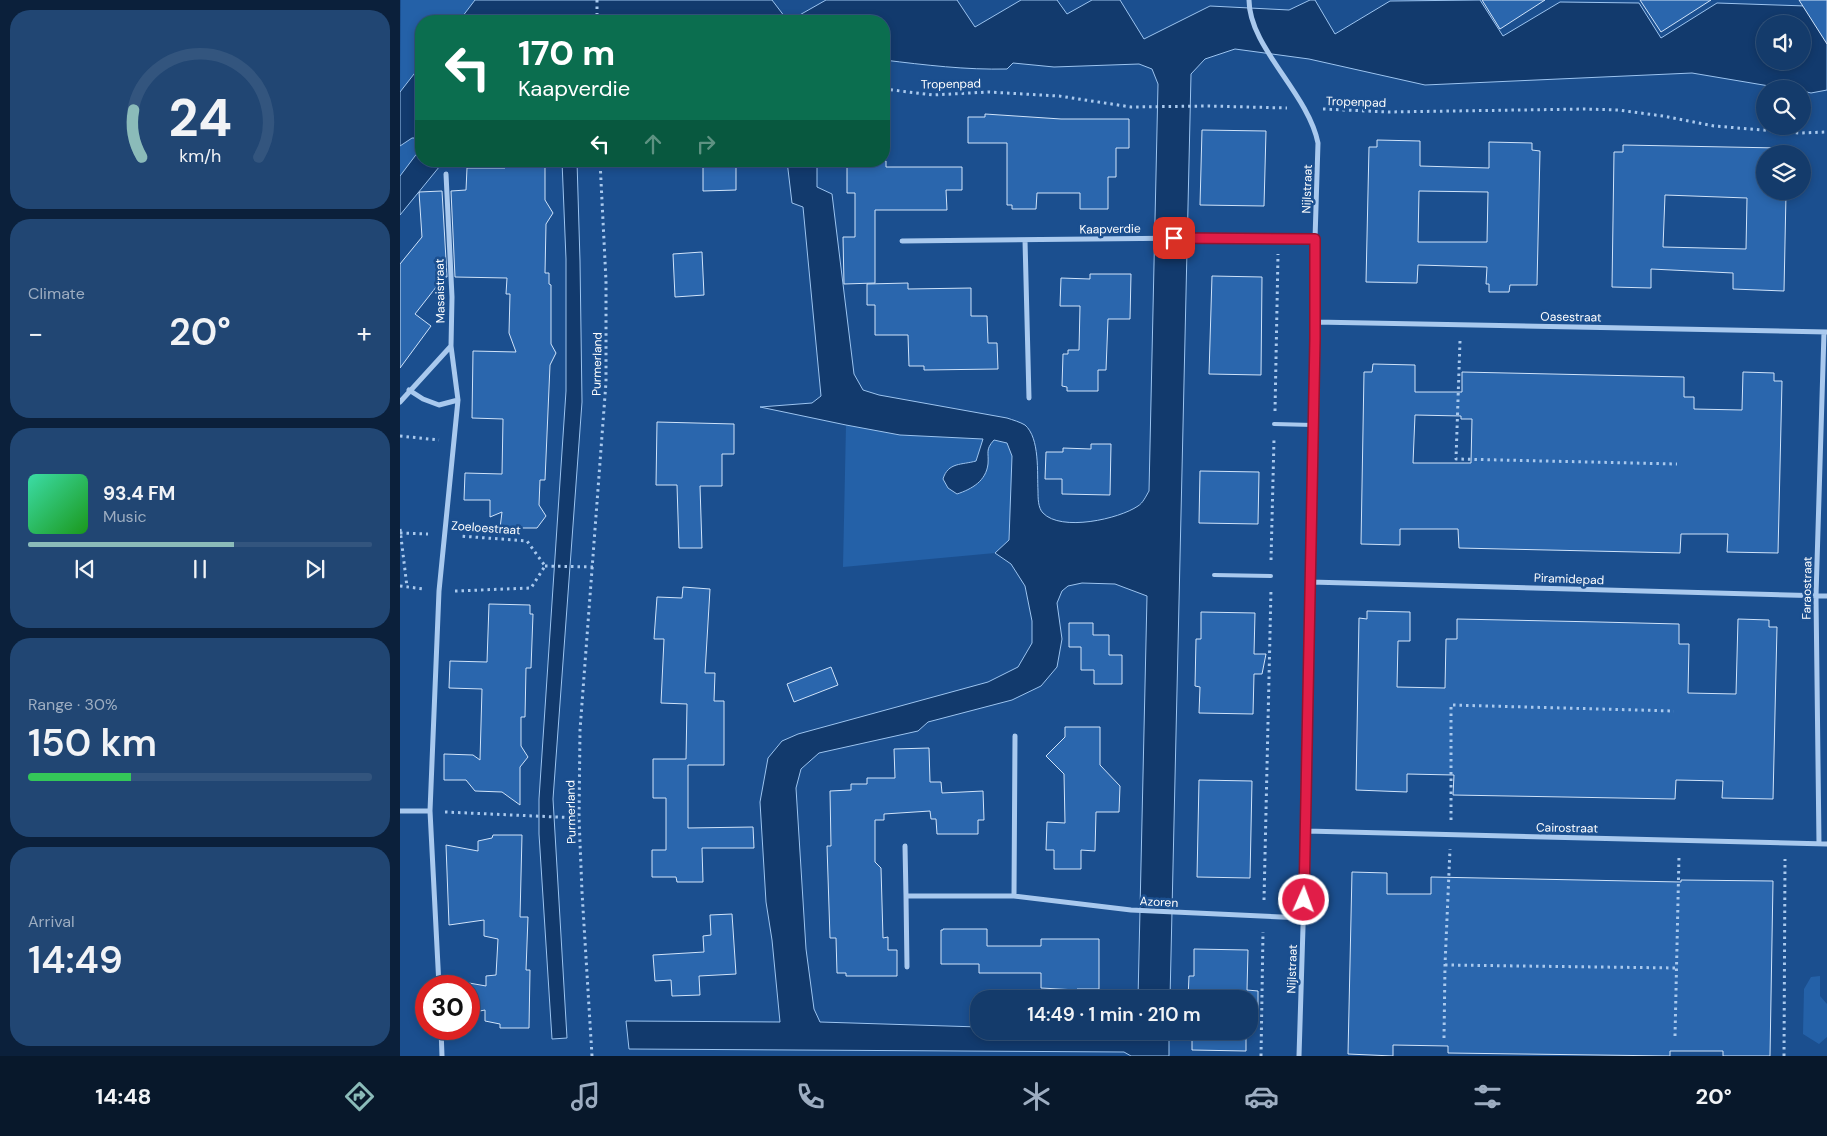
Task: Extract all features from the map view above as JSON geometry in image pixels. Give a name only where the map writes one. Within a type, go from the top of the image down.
[{"type":"street","name":"Nijlstraat","points":[[1249,3],[1254,25],[1306,109],[1316,132],[1318,143],[1306,832],[1299,1056]]},
{"type":"street","name":"Masaistraat","points":[[446,174],[452,298],[451,346]]},
{"type":"street","name":"Kaapverdie","points":[[902,241],[1190,238],[1315,239]]},
{"type":"street","points":[[1025,240],[1029,398]]},
{"type":"street","name":"Oasestraat","points":[[1315,322],[1826,332]]},
{"type":"street","name":"Faraostraat","points":[[1818,844],[1816,596],[1826,332]]},
{"type":"street","points":[[400,402],[451,346]]},
{"type":"street","name":"Zoeloestraat","points":[[438,975],[430,811],[439,591],[458,400],[451,346]]},
{"type":"street","points":[[409,390],[439,406],[458,400]]},
{"type":"street","name":"Piramidepad","points":[[1310,582],[1827,596]]},
{"type":"street","points":[[1014,896],[1016,736]]},
{"type":"street","points":[[400,811],[430,811]]},
{"type":"street","name":"Cairostraat","points":[[1306,832],[1827,844]]},
{"type":"street","points":[[905,846],[907,967]]},
{"type":"street","name":"Azoren","points":[[906,896],[1014,896],[1131,910],[1304,918]]},
{"type":"street","points":[[441,1040],[442,1056]]},
{"type":"lane","points":[[1274,424],[1313,425]]},
{"type":"lane","points":[[1214,575],[1271,576]]},
{"type":"path","points":[[597,0],[597,15]]},
{"type":"path","name":"Tropenpad","points":[[890,90],[933,95],[988,92],[1059,96],[1131,107],[1194,106],[1388,112],[1585,108],[1654,115],[1714,126],[1799,133],[1827,132]]},
{"type":"path","name":"Purmerland","points":[[592,1056],[585,961],[580,818],[580,730],[606,382],[606,281],[600,167]]},
{"type":"path","points":[[1260,1056],[1278,239]]},
{"type":"path","points":[[1460,325],[1456,459],[1677,464]]},
{"type":"path","points":[[400,436],[454,441]]},
{"type":"path","points":[[400,529],[407,587]]},
{"type":"path","points":[[400,533],[445,535]]},
{"type":"path","name":"Zoeloestraat","points":[[445,535],[527,541],[545,566]]},
{"type":"path","points":[[400,586],[439,591],[531,588],[545,566],[593,567]]},
{"type":"path","points":[[1444,1038],[1445,965],[1451,836],[1451,705],[1674,710]]},
{"type":"path","points":[[430,811],[580,818]]},
{"type":"path","points":[[1675,1036],[1680,840]]},
{"type":"path","points":[[1784,1056],[1785,843]]},
{"type":"path","points":[[1445,965],[1676,968]]},
{"type":"shaded area","points":[[401,0],[475,0],[464,15],[415,15],[415,73],[400,92]]},
{"type":"shaded area","points":[[475,0],[772,0],[783,15],[464,15]]},
{"type":"shaded area","points":[[826,0],[957,0],[975,27],[1021,0],[1057,0],[1067,14],[1092,0],[1120,0],[1144,39],[1210,6],[1289,10],[1310,0],[1315,0],[1335,34],[1390,1],[1480,0],[1503,36],[1560,2],[1639,3],[1661,38],[1717,3],[1806,6],[1827,36],[1827,90],[1811,93],[1811,80],[1756,80],[1756,84],[1692,73],[1425,85],[1309,59],[1235,49],[1205,59],[1191,74],[1170,990],[1138,990],[1147,596],[1115,584],[1082,583],[1068,586],[1062,591],[1057,603],[1062,639],[1057,667],[1041,686],[1012,700],[928,722],[918,731],[819,753],[801,769],[796,788],[806,949],[814,1009],[820,1022],[970,1027],[970,1040],[1169,1040],[1169,1056],[1131,1056],[1124,1052],[629,1049],[626,1021],[780,1022],[772,940],[766,902],[760,802],[768,758],[782,741],[798,734],[988,682],[1018,667],[1032,643],[1032,621],[1025,586],[1011,564],[995,553],[1009,540],[1012,456],[1007,443],[994,440],[991,443],[988,449],[987,470],[981,480],[968,490],[957,494],[948,488],[943,479],[945,474],[956,465],[976,461],[983,439],[900,435],[760,407],[812,403],[821,396],[803,207],[792,203],[788,167],[817,167],[817,187],[832,194],[854,374],[863,390],[879,395],[1007,418],[1025,425],[1030,431],[1035,447],[1039,506],[1041,511],[1051,519],[1076,523],[1090,522],[1118,515],[1140,505],[1149,491],[1158,84],[1152,69],[1139,64],[1054,67],[1013,63],[1007,69],[976,69],[890,61],[890,15],[800,15]]},
{"type":"shaded area","points":[[415,73],[415,138],[400,146],[400,92]]},
{"type":"shaded area","points":[[415,138],[415,156],[400,176],[400,146]]},
{"type":"shaded area","points":[[415,156],[415,167],[439,167],[400,215],[400,176]]},
{"type":"shaded area","points":[[562,167],[577,167],[582,402],[553,799],[567,1038],[552,1039],[539,834],[539,799],[566,391],[566,259]]},
{"type":"shaded area","points":[[846,425],[900,435],[983,439],[976,461],[957,464],[988,463],[988,447],[994,440],[1007,443],[1012,456],[1009,540],[995,553],[843,567]]},
{"type":"shaded area","points":[[1820,976],[1820,996],[1827,1004],[1827,1037],[1819,1044],[1803,1034],[1804,989],[1811,977]]},
{"type":"building","points":[[1482,0],[1545,0],[1500,29]]},
{"type":"building","points":[[1640,0],[1711,0],[1661,32]]},
{"type":"building","points":[[1799,0],[1827,0],[1827,44],[1811,19],[1811,15],[1809,15]]},
{"type":"building","points":[[985,114],[1061,119],[1129,119],[1129,148],[1116,148],[1116,177],[1108,177],[1108,209],[1080,209],[1080,193],[1037,193],[1036,209],[1012,209],[1012,205],[1007,205],[1007,143],[968,143],[968,117],[985,117]]},
{"type":"building","points":[[1202,130],[1266,131],[1264,206],[1200,205]]},
{"type":"building","points":[[1377,140],[1420,141],[1420,166],[1489,168],[1489,142],[1532,143],[1532,150],[1540,151],[1537,285],[1510,285],[1509,292],[1489,292],[1489,284],[1486,284],[1487,267],[1418,265],[1417,283],[1366,282],[1369,147],[1377,147]],"holes":[[[1419,191],[1488,192],[1487,242],[1418,242]]]},
{"type":"building","points":[[1623,145],[1756,148],[1756,200],[1786,200],[1784,291],[1733,289],[1733,273],[1651,269],[1651,288],[1612,287],[1614,152],[1623,152]],"holes":[[[1665,195],[1747,198],[1746,249],[1663,247]]]},
{"type":"building","points":[[545,167],[545,200],[553,213],[546,224],[545,273],[549,273],[549,284],[551,285],[551,344],[556,353],[550,365],[545,480],[540,480],[539,505],[546,516],[537,528],[500,528],[502,512],[490,517],[490,500],[464,500],[465,473],[502,474],[503,419],[472,418],[473,351],[516,352],[509,333],[510,294],[506,294],[507,278],[455,277],[451,191],[466,190],[467,168]]},
{"type":"building","points":[[703,167],[736,167],[736,190],[703,191]]},
{"type":"building","points":[[847,167],[962,167],[962,190],[946,190],[947,210],[875,210],[875,283],[844,284],[843,237],[855,237],[855,193],[847,193]]},
{"type":"building","points":[[442,191],[447,277],[444,277],[415,314],[431,326],[400,368],[400,264],[422,237],[419,192]]},
{"type":"building","points":[[702,252],[704,295],[675,297],[673,254]]},
{"type":"building","points":[[1090,274],[1131,274],[1130,319],[1108,319],[1106,370],[1098,370],[1098,391],[1067,391],[1067,387],[1062,386],[1063,354],[1068,354],[1068,350],[1079,350],[1080,306],[1060,306],[1061,278],[1090,279]]},
{"type":"building","points":[[1212,276],[1262,277],[1261,375],[1209,374]]},
{"type":"building","points":[[908,283],[908,289],[971,288],[971,316],[987,316],[988,343],[997,343],[998,369],[924,370],[924,366],[909,366],[908,335],[875,335],[875,305],[867,305],[867,284]]},
{"type":"building","points":[[1373,364],[1415,365],[1415,392],[1462,392],[1462,372],[1684,377],[1684,397],[1694,397],[1694,409],[1742,410],[1743,372],[1774,373],[1774,381],[1782,381],[1778,553],[1727,552],[1728,534],[1681,534],[1680,553],[1459,548],[1458,529],[1400,529],[1400,545],[1361,544],[1364,372],[1372,372]],"holes":[[[1415,415],[1461,416],[1461,419],[1472,419],[1471,463],[1413,463]]]},
{"type":"building","points":[[657,422],[734,424],[734,454],[722,454],[722,486],[700,486],[702,548],[679,548],[677,485],[656,485]]},
{"type":"building","points":[[1091,444],[1111,444],[1110,495],[1062,494],[1062,479],[1045,479],[1046,452],[1063,452],[1063,448],[1091,449]]},
{"type":"building","points":[[1200,471],[1259,472],[1258,524],[1199,523]]},
{"type":"building","points":[[683,587],[710,589],[705,673],[715,673],[714,701],[724,701],[724,765],[688,765],[688,828],[753,827],[754,848],[702,848],[703,882],[677,882],[676,877],[652,877],[652,850],[666,850],[666,798],[653,798],[653,759],[686,759],[687,704],[661,703],[664,639],[654,639],[657,597],[682,598]]},
{"type":"building","points":[[489,604],[530,605],[530,614],[533,614],[531,668],[526,668],[525,717],[521,717],[521,746],[528,757],[520,767],[520,805],[502,792],[475,791],[466,780],[444,780],[444,754],[473,755],[480,760],[482,689],[449,688],[450,661],[487,662]]},
{"type":"building","points":[[1367,611],[1410,612],[1410,641],[1398,641],[1397,687],[1445,688],[1446,639],[1457,639],[1457,619],[1679,624],[1679,644],[1689,644],[1688,693],[1736,694],[1738,619],[1769,620],[1769,627],[1777,627],[1773,799],[1722,798],[1723,781],[1676,780],[1675,799],[1453,795],[1454,775],[1407,774],[1407,792],[1356,790],[1359,618],[1367,619]]},
{"type":"building","points":[[1201,612],[1255,613],[1254,654],[1266,654],[1262,674],[1254,674],[1253,714],[1199,713],[1200,687],[1195,686],[1196,639],[1201,639]]},
{"type":"building","points":[[1069,623],[1093,623],[1093,635],[1109,635],[1109,655],[1122,655],[1122,684],[1094,684],[1094,670],[1081,670],[1081,647],[1069,647]]},
{"type":"building","points":[[831,667],[838,685],[794,702],[787,684]]},
{"type":"building","points":[[1065,727],[1100,727],[1100,765],[1120,786],[1119,812],[1096,812],[1095,851],[1081,850],[1081,869],[1054,869],[1054,850],[1046,850],[1047,822],[1065,823],[1064,774],[1046,756],[1065,737]]},
{"type":"building","points":[[929,748],[930,782],[941,782],[942,793],[983,791],[984,820],[978,820],[978,834],[937,834],[936,819],[931,819],[930,811],[884,814],[884,820],[875,820],[875,862],[881,868],[883,938],[888,937],[888,950],[897,950],[897,976],[846,976],[846,973],[837,973],[836,938],[830,938],[827,846],[831,846],[830,791],[851,790],[851,784],[867,784],[867,778],[895,778],[894,749]]},
{"type":"building","points":[[1199,780],[1252,781],[1250,878],[1197,877]]},
{"type":"building","points":[[493,835],[522,835],[520,917],[528,917],[526,970],[530,970],[529,1028],[500,1028],[500,1024],[485,1021],[485,1010],[480,1011],[480,985],[486,986],[486,976],[496,975],[498,939],[484,936],[484,920],[449,925],[446,845],[478,851],[478,841],[492,838]]},
{"type":"building","points":[[1352,872],[1387,873],[1387,894],[1431,894],[1431,877],[1681,882],[1681,880],[1773,881],[1770,1056],[1723,1056],[1723,1051],[1670,1051],[1670,1056],[1448,1053],[1448,1046],[1393,1045],[1393,1056],[1348,1054]]},
{"type":"building","points":[[732,914],[736,974],[699,976],[700,995],[672,996],[671,980],[655,981],[653,955],[704,952],[703,936],[711,935],[710,915]]},
{"type":"building","points":[[987,929],[987,946],[1041,946],[1041,939],[1099,939],[1099,989],[1041,988],[1041,973],[979,973],[979,964],[941,964],[941,930]]},
{"type":"building","points":[[1194,949],[1248,950],[1247,990],[1188,990],[1189,976],[1194,976]]},
{"type":"building","points":[[1192,1040],[1246,1040],[1246,1051],[1192,1050]]},
{"type":"route","points":[[1174,238],[1315,239],[1315,339],[1304,900]]}]
